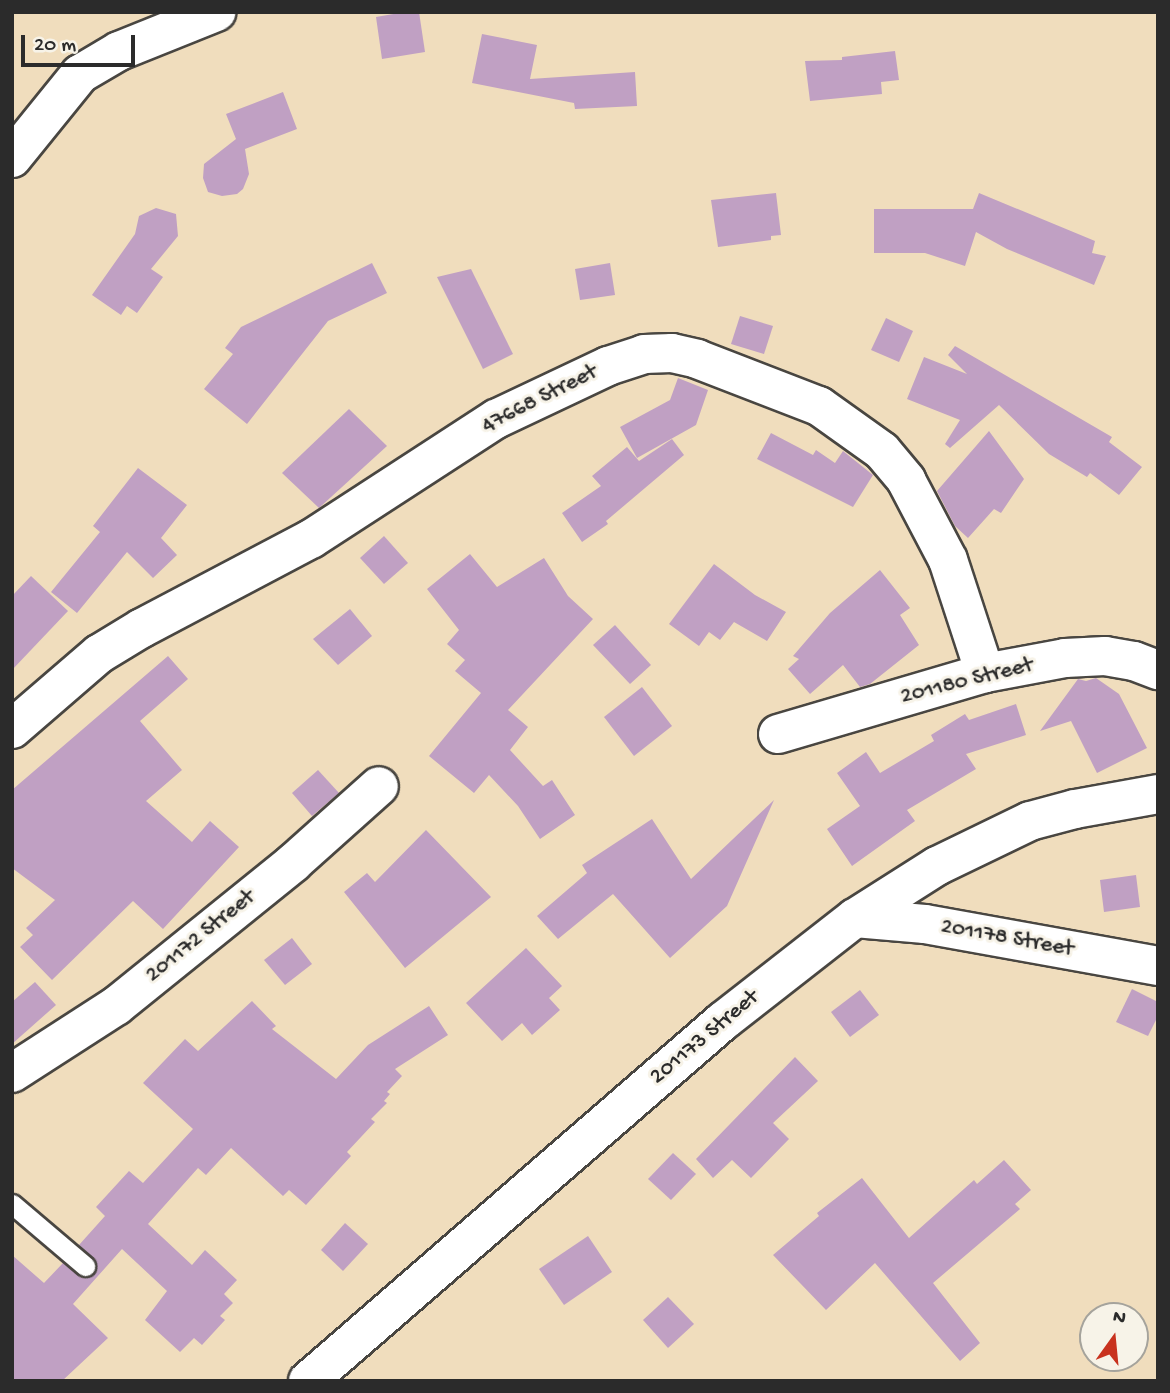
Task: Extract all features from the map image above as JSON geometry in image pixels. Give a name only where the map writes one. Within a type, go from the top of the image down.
[{"type":"street","points":[[12,158],[80,74],[119,51],[216,12]]},
{"type":"street","name":"47668 Street","points":[[12,729],[99,654],[311,539],[496,419],[608,366],[644,355],[672,353],[697,359],[818,406],[882,451],[906,480],[948,560],[985,673]]},
{"type":"street","name":"201180 Street","points":[[778,734],[985,673],[1065,658],[1105,656],[1134,661],[1158,670]]},
{"type":"street","name":"201172 Street","points":[[12,1073],[116,1006],[293,863],[379,786]]},
{"type":"street","name":"201173 Street","points":[[309,1381],[723,1021],[855,918],[937,866],[1030,821],[1075,809],[1158,794]]},
{"type":"street","name":"201178 Street","points":[[855,918],[925,924],[1158,965]]},
{"type":"lane","points":[[12,1204],[85,1266]]},
{"type":"building","points":[[419,12],[425,52],[382,59],[376,17]]},
{"type":"building","points":[[482,34],[537,45],[530,79],[635,72],[637,106],[575,109],[574,103],[472,83]]},
{"type":"building","points":[[895,51],[899,80],[881,82],[882,94],[810,101],[805,61],[842,60],[842,57]]},
{"type":"building","points":[[283,92],[297,129],[245,149],[249,174],[243,189],[237,194],[222,196],[208,192],[203,178],[204,164],[236,139],[226,114]]},
{"type":"building","points":[[776,193],[781,235],[771,236],[771,240],[718,247],[711,200]]},
{"type":"building","points":[[979,193],[1095,241],[1092,253],[1106,256],[1094,285],[1007,249],[976,232],[965,266],[925,253],[874,253],[874,209],[973,209]]},
{"type":"building","points":[[156,208],[176,214],[178,236],[151,269],[163,277],[137,313],[127,306],[121,315],[92,295],[135,234],[139,216]]},
{"type":"building","points":[[372,263],[387,293],[328,321],[247,424],[204,389],[233,354],[225,348],[241,327]]},
{"type":"building","points":[[610,263],[615,295],[580,300],[575,269]]},
{"type":"building","points":[[471,269],[513,354],[483,369],[437,277]]},
{"type":"building","points":[[740,316],[773,326],[764,354],[731,344]]},
{"type":"building","points":[[886,318],[913,331],[899,362],[871,350]]},
{"type":"building","points":[[955,346],[1112,437],[1109,442],[1142,467],[1119,495],[1090,473],[1087,477],[1049,454],[999,405],[950,448],[945,444],[960,420],[907,399],[924,357],[967,374],[948,355]]},
{"type":"building","points":[[678,378],[708,390],[696,425],[637,458],[620,427],[670,400]]},
{"type":"building","points":[[349,409],[387,446],[319,508],[282,473]]},
{"type":"building","points":[[989,431],[1024,479],[1001,513],[994,509],[968,538],[955,526],[937,491]]},
{"type":"building","points":[[771,433],[813,455],[816,450],[835,463],[843,451],[873,475],[853,507],[757,459]]},
{"type":"building","points":[[672,439],[684,455],[606,521],[608,524],[582,542],[562,513],[601,486],[592,476],[627,447],[639,461]]},
{"type":"building","points":[[138,468],[187,505],[161,538],[177,555],[153,578],[127,552],[77,613],[51,592],[100,532],[93,526]]},
{"type":"building","points":[[384,536],[408,563],[384,584],[360,558]]},
{"type":"building","points":[[470,554],[497,587],[544,558],[568,596],[593,619],[508,710],[528,727],[510,750],[543,786],[552,780],[575,815],[540,839],[518,806],[489,775],[474,793],[429,756],[481,693],[455,671],[465,660],[447,644],[459,630],[427,589]]},
{"type":"building","points":[[714,564],[755,595],[786,612],[767,641],[734,622],[720,640],[709,632],[699,646],[669,624]]},
{"type":"building","points":[[880,570],[910,608],[900,615],[919,645],[870,684],[860,687],[843,665],[810,694],[788,669],[799,659],[793,656],[830,613]]},
{"type":"building","points":[[31,576],[68,611],[12,670],[12,596]]},
{"type":"building","points":[[350,609],[372,636],[338,665],[313,639]]},
{"type":"building","points":[[615,625],[651,665],[630,684],[593,645]]},
{"type":"building","points":[[168,656],[188,679],[140,721],[182,770],[146,801],[192,842],[210,821],[239,847],[163,929],[133,901],[52,980],[20,947],[33,935],[26,928],[55,900],[12,868],[12,790]]},
{"type":"building","points":[[1096,678],[1119,694],[1147,748],[1097,773],[1071,721],[1040,731],[1078,679],[1086,681]]},
{"type":"building","points":[[642,687],[672,726],[634,756],[604,717]]},
{"type":"building","points":[[1016,704],[1026,735],[966,754],[976,769],[907,810],[915,821],[852,866],[827,829],[860,806],[837,773],[866,752],[880,773],[934,741],[931,735],[965,714],[969,720]]},
{"type":"building","points":[[318,770],[339,793],[312,816],[292,793]]},
{"type":"building","points":[[774,800],[727,906],[670,958],[613,894],[558,939],[537,916],[587,873],[582,865],[652,819],[691,879]]},
{"type":"building","points":[[426,830],[491,897],[405,968],[344,892],[367,873],[375,882]]},
{"type":"building","points":[[1136,875],[1140,907],[1104,912],[1100,880]]},
{"type":"building","points":[[292,938],[312,964],[285,985],[264,960]]},
{"type":"building","points":[[526,948],[562,986],[549,998],[560,1010],[532,1035],[522,1023],[502,1041],[466,1003]]},
{"type":"building","points":[[35,982],[56,1005],[12,1044],[12,1002]]},
{"type":"building","points":[[1132,989],[1158,1002],[1158,1016],[1148,1036],[1116,1022]]},
{"type":"building","points":[[860,990],[879,1015],[850,1037],[831,1012]]},
{"type":"building","points":[[252,1001],[276,1026],[272,1029],[336,1079],[368,1045],[429,1006],[448,1035],[395,1069],[402,1076],[387,1092],[390,1094],[384,1101],[387,1103],[371,1119],[375,1122],[347,1152],[351,1156],[306,1205],[289,1190],[283,1196],[231,1148],[206,1175],[198,1168],[148,1224],[192,1265],[205,1250],[237,1280],[224,1294],[233,1303],[220,1316],[225,1320],[202,1345],[194,1338],[180,1352],[145,1320],[167,1291],[122,1249],[73,1304],[108,1338],[62,1381],[12,1381],[12,1255],[44,1283],[63,1263],[82,1278],[94,1274],[96,1261],[79,1245],[105,1216],[96,1207],[129,1171],[143,1183],[193,1129],[143,1083],[185,1039],[198,1051]]},
{"type":"building","points":[[795,1057],[818,1081],[773,1123],[789,1139],[751,1178],[732,1160],[713,1178],[696,1159]]},
{"type":"building","points":[[673,1153],[696,1174],[671,1200],[648,1179]]},
{"type":"building","points":[[1004,1160],[1031,1190],[1015,1204],[1020,1209],[933,1283],[980,1343],[960,1361],[875,1263],[826,1310],[773,1255],[819,1216],[817,1213],[862,1178],[909,1238],[974,1180],[977,1184]]},
{"type":"building","points":[[345,1223],[368,1244],[343,1271],[321,1250]]},
{"type":"building","points":[[588,1236],[612,1272],[564,1305],[539,1269]]},
{"type":"building","points":[[668,1297],[694,1324],[668,1348],[643,1320]]}]
